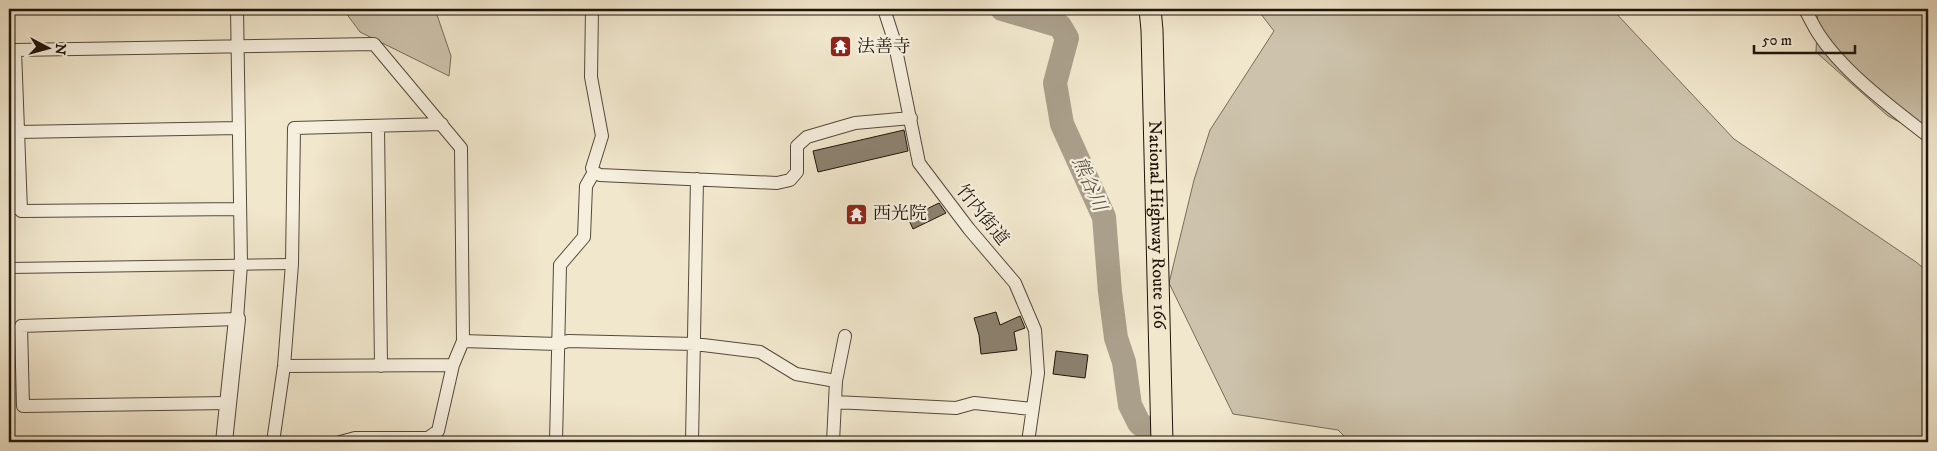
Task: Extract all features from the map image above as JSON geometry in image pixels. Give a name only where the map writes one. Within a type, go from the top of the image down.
[{"type":"highway","name":"National Highway Route 166","points":[[1150,9],[1162,442]]},
{"type":"street","points":[[224,442],[242,264],[237,9]]},
{"type":"street","points":[[556,442],[560,265],[584,237],[586,186],[594,172],[592,168],[602,136],[590,77],[592,9]]},
{"type":"street","name":"竹内街道","points":[[884,9],[894,40],[919,163],[969,229],[1016,283],[1035,330],[1038,373],[1028,442]]},
{"type":"street","points":[[1805,9],[1818,33],[1834,54],[1872,91],[1928,136]]},
{"type":"street","points":[[240,209],[21,211],[15,209],[18,132],[15,50],[374,44],[442,124],[461,148],[463,342],[453,365],[438,430],[428,438],[355,438],[340,442]]},
{"type":"street","points":[[594,172],[600,175],[777,183],[790,180],[796,172],[797,146],[807,137],[855,123],[911,118]]},
{"type":"street","points":[[273,442],[284,366],[292,264],[294,128],[442,124]]},
{"type":"street","points":[[378,126],[381,366]]},
{"type":"street","points":[[18,132],[239,128]]},
{"type":"street","points":[[692,442],[695,344],[696,179]]},
{"type":"street","points":[[9,268],[292,264]]},
{"type":"street","points":[[228,403],[23,406],[21,326],[237,319]]},
{"type":"street","points":[[833,442],[836,381],[845,336]]},
{"type":"street","points":[[463,342],[558,344],[568,341],[695,344],[760,352],[796,374],[836,381]]},
{"type":"street","points":[[284,366],[453,365]]},
{"type":"street","points":[[835,402],[956,408],[974,403],[1032,409]]},
{"type":"shaded area","points":[[343,9],[435,9],[451,56],[449,76],[360,32]]},
{"type":"shaded area","points":[[1257,9],[1612,9],[1734,139],[1928,272],[1928,442],[1350,442],[1338,430],[1233,414],[1169,283],[1194,180],[1210,130],[1274,31]]},
{"type":"shaded area","points":[[1818,9],[1928,9],[1928,137],[1888,116],[1816,52]]},
{"type":"building","points":[[904,130],[908,151],[818,172],[813,151]]},
{"type":"building","points":[[939,203],[946,213],[913,229],[908,218]]},
{"type":"building","points":[[996,312],[1000,325],[1020,316],[1025,328],[1014,332],[1017,350],[981,354],[979,335],[974,318]]},
{"type":"building","points":[[1056,351],[1088,355],[1085,378],[1053,374]]},
{"type":"waterway","name":"熊谷川","points":[[1002,9],[1060,26],[1067,38],[1055,83],[1062,124],[1104,217],[1116,338],[1124,362],[1130,405],[1139,423],[1148,430]]},
{"type":"place","name":"法善寺","points":[[841,47]]},
{"type":"place","name":"西光院","points":[[857,214]]}]
